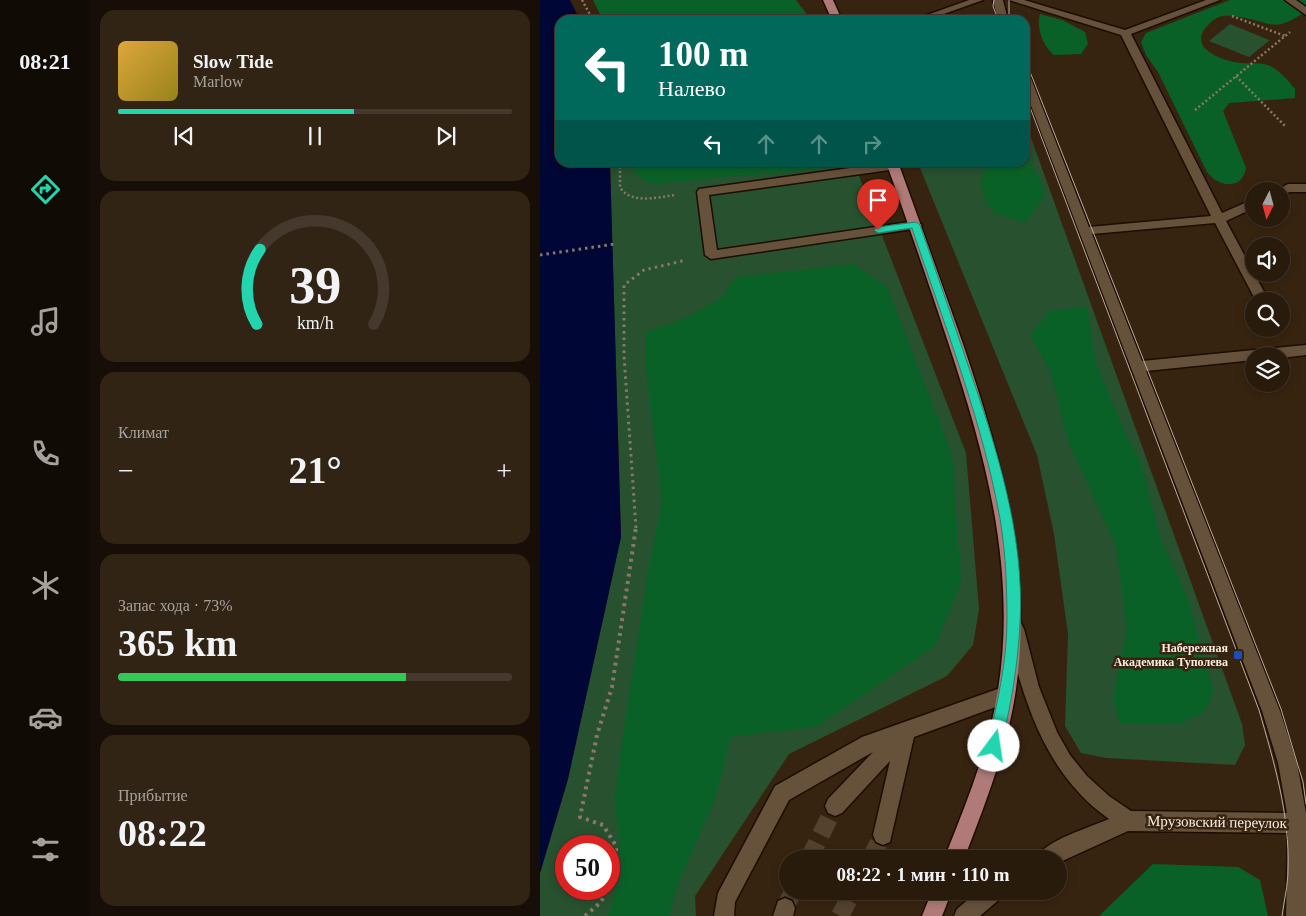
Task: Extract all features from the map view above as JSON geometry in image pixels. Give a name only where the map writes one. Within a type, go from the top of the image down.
[{"type":"main road","points":[[828,0],[835,15]]},
{"type":"main road","points":[[894,167],[916,225],[990,447],[1004,504],[1011,566],[1014,621],[1006,695],[989,762],[957,850]]},
{"type":"main road","points":[[932,916],[938,900]]},
{"type":"street","points":[[933,15],[978,0]]},
{"type":"street","points":[[998,0],[1002,15]]},
{"type":"street","points":[[1014,0],[1125,33],[1215,0]]},
{"type":"street","points":[[1290,0],[1306,12]]},
{"type":"street","points":[[1125,33],[1257,292]]},
{"type":"street","points":[[1030,89],[1270,711],[1292,782],[1301,824],[1296,916]]},
{"type":"street","points":[[873,167],[703,192],[711,255],[916,225]]},
{"type":"street","points":[[1290,188],[1306,188]]},
{"type":"street","points":[[1085,231],[1219,219],[1245,207]]},
{"type":"street","points":[[1137,367],[1306,350]]},
{"type":"street","name":"Мрузовский переулок","points":[[1014,621],[1030,690],[1044,728],[1058,752],[1102,805],[1128,820]]},
{"type":"street","points":[[724,916],[726,900],[782,793],[869,744],[1006,695]]},
{"type":"street","points":[[835,806],[906,731]]},
{"type":"street","points":[[883,835],[906,731]]},
{"type":"street","name":"Мрузовский переулок","points":[[1061,850],[1128,820],[1301,824]]},
{"type":"street","points":[[964,916],[983,900]]},
{"type":"path","points":[[582,0],[590,15]]},
{"type":"path","points":[[1201,5],[1286,36]]},
{"type":"path","points":[[1173,128],[1292,30]]},
{"type":"path","points":[[1236,76],[1285,126]]},
{"type":"path","points":[[620,167],[620,188],[626,195],[639,198],[703,192]]},
{"type":"path","points":[[540,255],[615,244]]},
{"type":"path","points":[[609,835],[603,825],[580,817],[597,735],[612,687],[636,532],[624,356],[624,285],[630,276],[644,268],[711,255]]},
{"type":"path","points":[[585,916],[602,900]]},
{"type":"green space","points":[[593,0],[796,0],[807,15],[600,15]]},
{"type":"green space","points":[[1230,0],[1306,0],[1306,11],[1294,19],[1276,25],[1243,17],[1222,16],[1212,21],[1203,31],[1201,39],[1203,45],[1214,55],[1240,63],[1270,66],[1284,76],[1295,89],[1295,98],[1229,103],[1223,111],[1246,168],[1240,180],[1229,184],[1217,181],[1207,172],[1158,72],[1146,55],[1141,42],[1146,33]]},
{"type":"green space","points":[[1040,14],[1062,20],[1085,32],[1088,44],[1081,54],[1054,55],[1044,42],[1040,31]]},
{"type":"green space","points":[[1230,24],[1270,40],[1249,57],[1209,41]]},
{"type":"green space","points":[[1030,135],[1242,724],[1245,745],[1235,765],[1106,758],[1081,753],[1065,726],[1068,634],[1054,534],[1037,455],[920,167],[1030,167]]},
{"type":"green space","points":[[1030,161],[1044,188],[1043,199],[1025,223],[995,213],[986,203],[980,182],[986,167],[1030,167]]},
{"type":"green space","points":[[610,167],[856,167],[966,453],[979,609],[973,645],[947,676],[789,754],[695,896],[696,916],[540,916],[540,873],[568,779],[621,537]]},
{"type":"green space","points":[[634,167],[821,167],[817,169],[650,184],[635,174]]},
{"type":"green space","points":[[854,264],[887,287],[952,454],[961,583],[935,646],[816,727],[731,737],[716,797],[678,884],[669,916],[608,916],[613,900],[620,900],[620,880],[622,874],[620,835],[618,835],[615,802],[620,754],[648,572],[662,501],[646,369],[645,333],[688,317],[722,297],[736,277]]},
{"type":"green space","points":[[1087,307],[1096,363],[1123,428],[1141,463],[1160,536],[1188,599],[1214,692],[1203,713],[1181,723],[1119,723],[1113,698],[1127,630],[1116,546],[1068,441],[1051,373],[1030,335],[1049,311]]},
{"type":"green space","points":[[1153,864],[1238,867],[1260,880],[1268,916],[1099,916]]},
{"type":"shaded area","points":[[540,0],[570,0],[578,15],[555,15],[555,167],[610,167],[621,537],[568,779],[540,873]]},
{"type":"tunnel","points":[[813,850],[835,806]]},
{"type":"tunnel","points":[[875,850],[883,835]]},
{"type":"tunnel","points":[[785,908],[789,900]]},
{"type":"tunnel","points":[[840,916],[848,900]]},
{"type":"tram line","points":[[994,0],[993,6],[996,15]]},
{"type":"tram line","points":[[1009,0],[1009,15]]},
{"type":"tram line","points":[[1030,72],[1281,709],[1303,782],[1306,804]]},
{"type":"tram line","points":[[1030,107],[1259,710],[1284,809],[1288,849],[1288,876],[1282,916]]},
{"type":"place","name":"Набережная Академика Туполева","points":[[1238,655]]},
{"type":"route","points":[[878,230],[916,225],[987,438],[1004,504],[1011,566],[1014,621],[1006,695],[994,746]]}]
